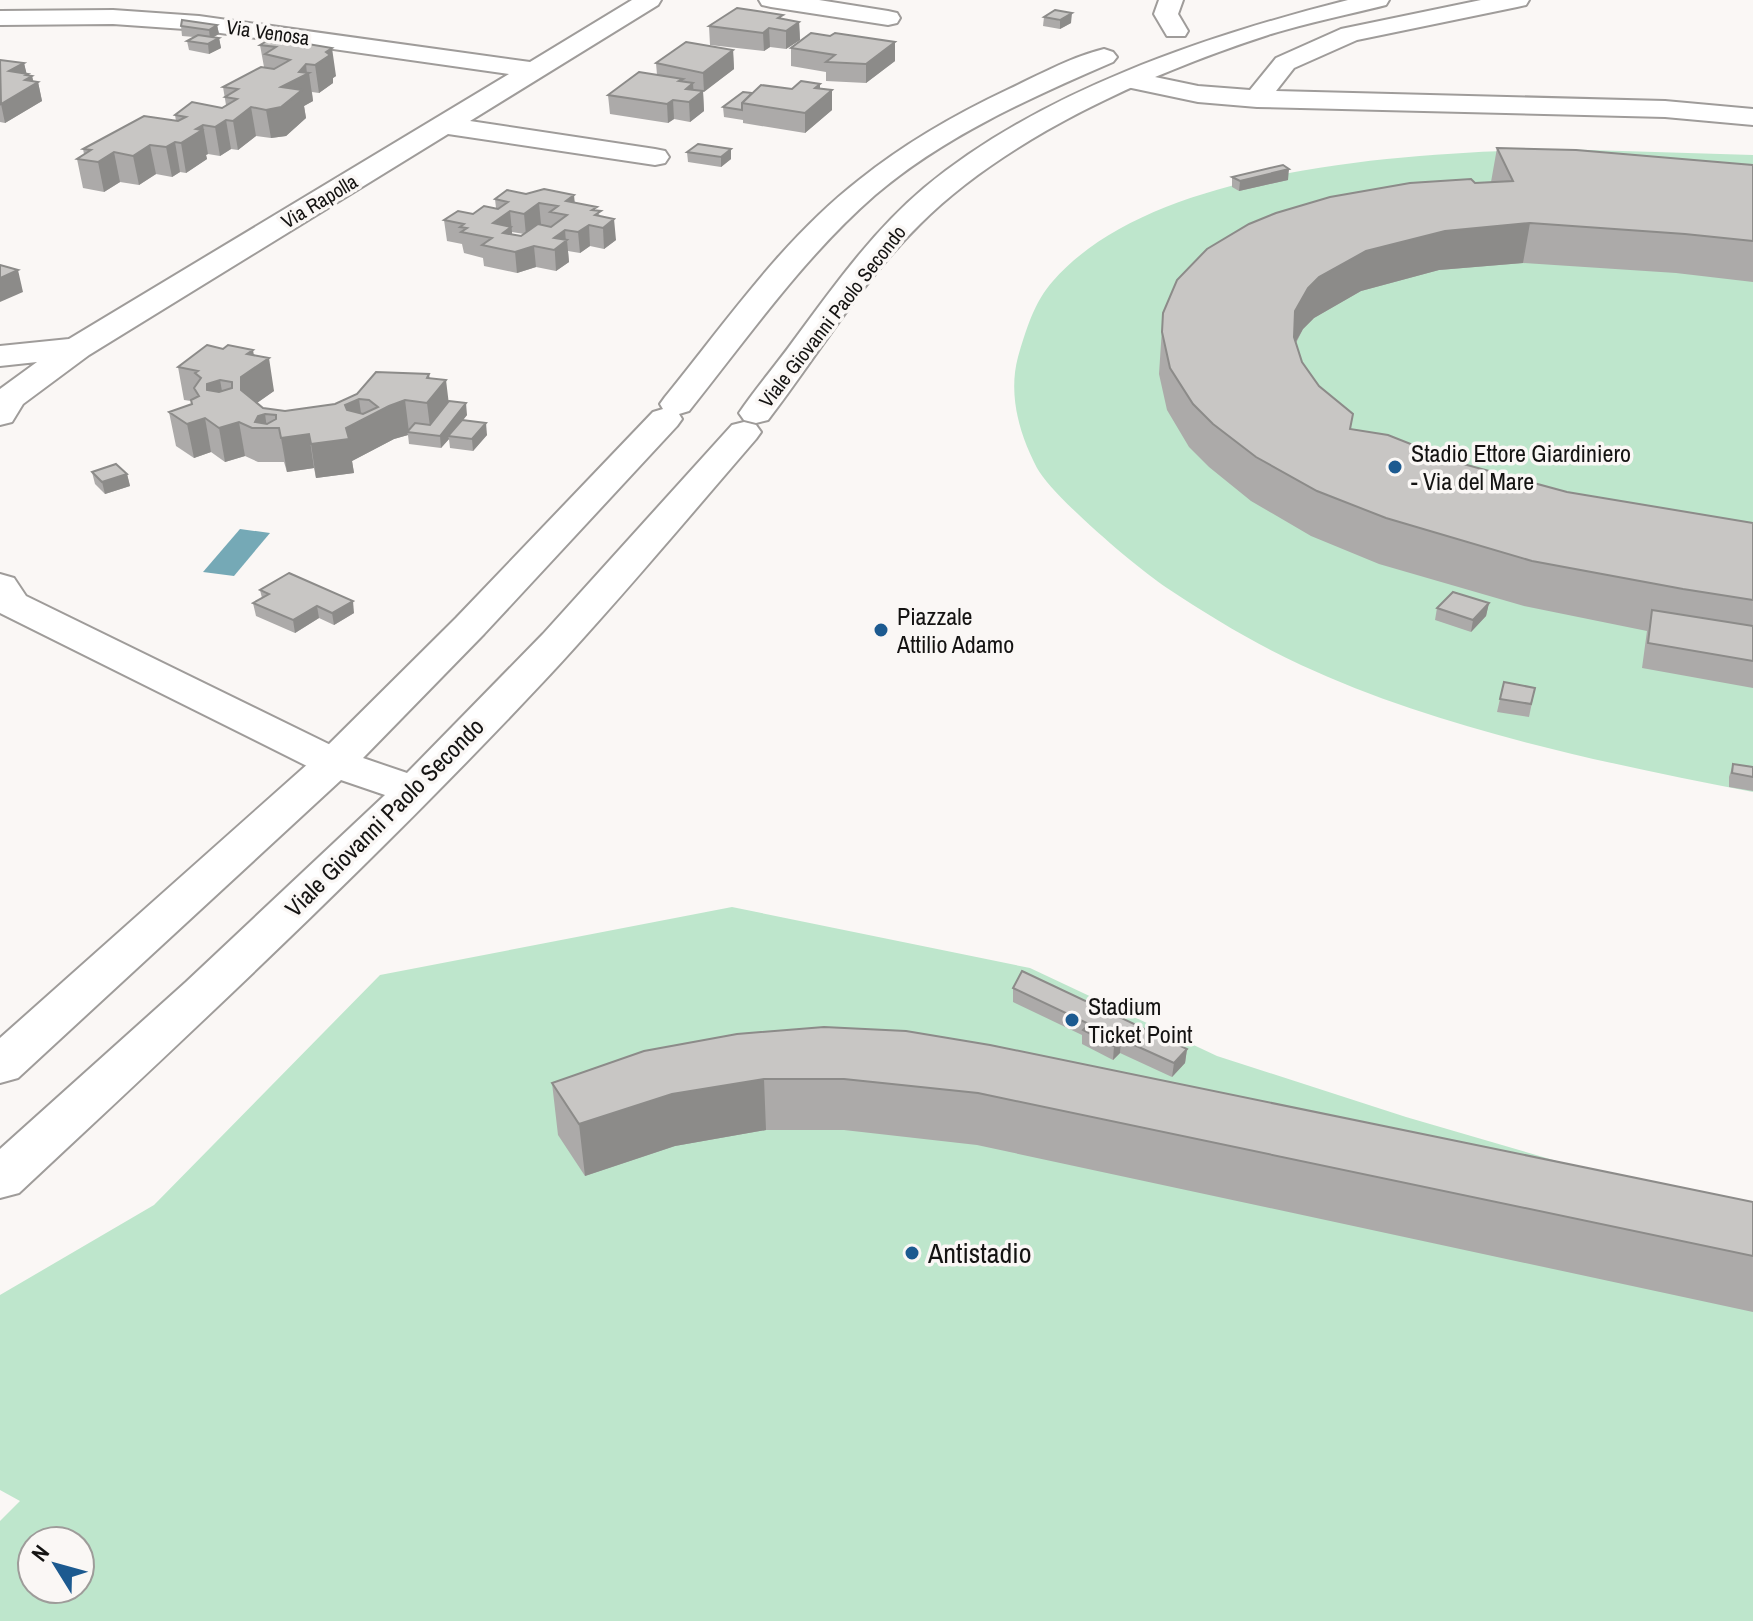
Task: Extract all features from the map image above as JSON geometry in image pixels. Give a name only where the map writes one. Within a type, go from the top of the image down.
[{"type":"main road","name":"Via Rapolla","points":[[0,415],[10,398],[77,348],[649,0]]},
{"type":"main road","points":[[771,0],[888,18]]},
{"type":"main road","points":[[1171,0],[1166,14],[1176,31]]},
{"type":"main road","name":"Viale Giovanni Paolo Secondo","points":[[0,1179],[269,930],[530,672],[750,422],[862,270],[908,218],[955,178],[1028,131],[1155,70],[1260,30],[1377,0]]},
{"type":"main road","points":[[1430,0],[1455,10]]},
{"type":"main road","points":[[1252,68],[1285,63],[1350,34],[1455,10],[1517,0]]},
{"type":"main road","name":"Via Venosa","points":[[0,18],[113,17],[199,23],[535,70]]},
{"type":"main road","points":[[1151,40],[1205,22]]},
{"type":"main road","points":[[0,1066],[334,763],[470,626],[682,425],[786,267],[839,212],[899,164],[959,124],[1012,97],[1115,53],[1151,54],[1162,60],[1155,70]]},
{"type":"main road","points":[[1257,99],[1285,63]]},
{"type":"main road","points":[[1155,70],[1222,69]]},
{"type":"main road","points":[[1155,70],[1198,94],[1257,99],[1665,109],[1753,117]]},
{"type":"main road","points":[[445,125],[655,157]]},
{"type":"main road","points":[[0,356],[77,348]]},
{"type":"main road","name":"Viale Giovanni Paolo Secondo","points":[[682,425],[717,439],[750,422]]},
{"type":"main road","points":[[0,586],[12,604],[334,763],[413,790]]},
{"type":"green space","name":"Stadio Ettore Giardiniero - Via del Mare","points":[[1557,149],[1753,155],[1753,792],[1581,756],[1465,726],[1354,688],[1283,657],[1232,629],[1136,565],[1046,481],[1020,428],[1015,399],[1015,371],[1028,327],[1041,298],[1053,281],[1098,242],[1154,212],[1219,189],[1289,173],[1432,155]]},
{"type":"green space","name":"Antistadio","points":[[732,907],[1030,968],[1217,1056],[1406,1117],[1615,1178],[1753,1211],[1753,1621],[0,1621],[0,1521],[20,1501],[0,1490],[0,1295],[154,1205],[380,975]]},
{"type":"water","points":[[240,529],[270,533],[234,576],[203,572]]},
{"type":"building","points":[[737,8],[783,15],[778,18],[799,22],[786,31],[769,28],[763,33],[709,26]]},
{"type":"building","points":[[1055,10],[1072,13],[1060,20],[1044,17]]},
{"type":"building","points":[[182,20],[217,25],[209,30],[181,26]]},
{"type":"building","points":[[811,33],[830,36],[835,33],[895,42],[866,64],[826,62],[835,55],[791,48]]},
{"type":"building","points":[[198,35],[219,38],[208,44],[187,41]]},
{"type":"building","points":[[272,38],[332,48],[326,52],[330,55],[315,65],[306,64],[299,72],[309,73],[281,87],[302,90],[281,107],[266,110],[251,107],[233,121],[226,120],[215,127],[203,125],[196,129],[202,130],[181,143],[175,142],[166,147],[150,145],[133,156],[114,152],[98,162],[77,159],[91,150],[83,149],[144,116],[178,121],[186,117],[175,115],[192,102],[222,108],[237,99],[225,97],[238,89],[223,87],[261,67],[274,69],[290,60],[265,54],[276,47],[260,45]]},
{"type":"building","points":[[686,42],[733,50],[703,73],[656,63]]},
{"type":"building","points":[[0,60],[24,63],[9,71],[28,74],[32,76],[25,80],[38,82],[1,104]]},
{"type":"building","points":[[639,72],[683,79],[679,81],[693,83],[686,89],[703,91],[689,102],[673,100],[667,104],[608,95]]},
{"type":"building","points":[[801,81],[820,84],[815,88],[832,90],[805,113],[742,103],[761,85],[792,89]]},
{"type":"building","points":[[743,92],[752,93],[742,103],[742,110],[723,107]]},
{"type":"building","points":[[698,144],[731,149],[721,157],[687,152]]},
{"type":"building","points":[[1497,148],[1576,150],[1753,165],[1753,241],[1530,223],[1445,231],[1366,251],[1319,277],[1308,288],[1295,311],[1294,337],[1302,362],[1319,386],[1353,414],[1350,429],[1388,435],[1456,462],[1567,492],[1753,523],[1753,600],[1532,561],[1386,518],[1317,491],[1256,457],[1213,424],[1193,404],[1170,368],[1162,332],[1163,313],[1177,280],[1207,249],[1249,224],[1330,197],[1410,183],[1471,179],[1475,183],[1513,181]]},
{"type":"building","points":[[1283,165],[1289,169],[1240,181],[1232,177]]},
{"type":"building","points":[[544,189],[574,195],[566,201],[597,207],[592,210],[601,211],[595,215],[614,219],[603,228],[589,225],[578,232],[565,230],[554,238],[567,240],[554,250],[534,246],[515,252],[482,245],[492,238],[461,232],[467,228],[460,227],[464,224],[444,220],[458,211],[473,214],[484,206],[498,209],[508,202],[495,199],[507,190],[526,194]],"holes":[[[539,203],[558,206],[550,212],[567,215],[551,227],[538,224],[521,236],[503,233],[511,227],[493,223],[510,211],[524,214]]]},
{"type":"building","points":[[0,265],[18,270],[0,278]]},
{"type":"building","points":[[207,345],[253,350],[247,354],[269,358],[241,377],[241,390],[263,408],[285,411],[335,404],[357,394],[376,372],[429,374],[427,378],[446,380],[427,403],[405,400],[346,428],[349,439],[311,444],[309,434],[281,438],[279,428],[252,428],[239,422],[219,428],[205,418],[187,424],[169,412],[192,404],[191,400],[199,396],[194,388],[201,378],[195,373],[198,371],[178,367]],"holes":[[[220,380],[232,382],[232,388],[219,392],[207,390],[207,384]],[[359,399],[369,400],[378,407],[363,414],[347,410],[345,405]],[[276,415],[276,419],[267,424],[255,422],[258,416]]]},
{"type":"building","points":[[449,401],[466,403],[440,436],[407,432],[415,423],[430,425]]},
{"type":"building","points":[[462,420],[486,423],[472,439],[448,436]]},
{"type":"building","points":[[116,464],[127,474],[102,482],[92,472]]},
{"type":"building","points":[[289,573],[353,601],[332,613],[317,606],[293,620],[253,603],[269,594],[260,590]]},
{"type":"building","points":[[1453,592],[1489,603],[1473,620],[1437,608]]},
{"type":"building","points":[[1652,610],[1753,626],[1753,661],[1648,643]]},
{"type":"building","points":[[1504,682],[1535,688],[1531,704],[1500,699]]},
{"type":"building","points":[[1733,764],[1753,767],[1753,777],[1732,773]]},
{"type":"building","points":[[1022,971],[1187,1049],[1174,1063],[1121,1039],[1114,1046],[1083,1030],[1089,1024],[1013,988]]},
{"type":"building","points":[[824,1027],[906,1031],[990,1045],[1753,1202],[1753,1256],[978,1093],[844,1079],[764,1079],[672,1094],[579,1124],[552,1083],[644,1051],[737,1034]]},
{"type":"place","name":"Stadio Ettore Giardiniero - Via del Mare","points":[[1395,467]]},
{"type":"place","name":"Piazzale Attilio Adamo","points":[[881,630]]},
{"type":"place","name":"Stadium Ticket Point","points":[[1072,1020]]},
{"type":"place","name":"Antistadio","points":[[912,1253]]}]
